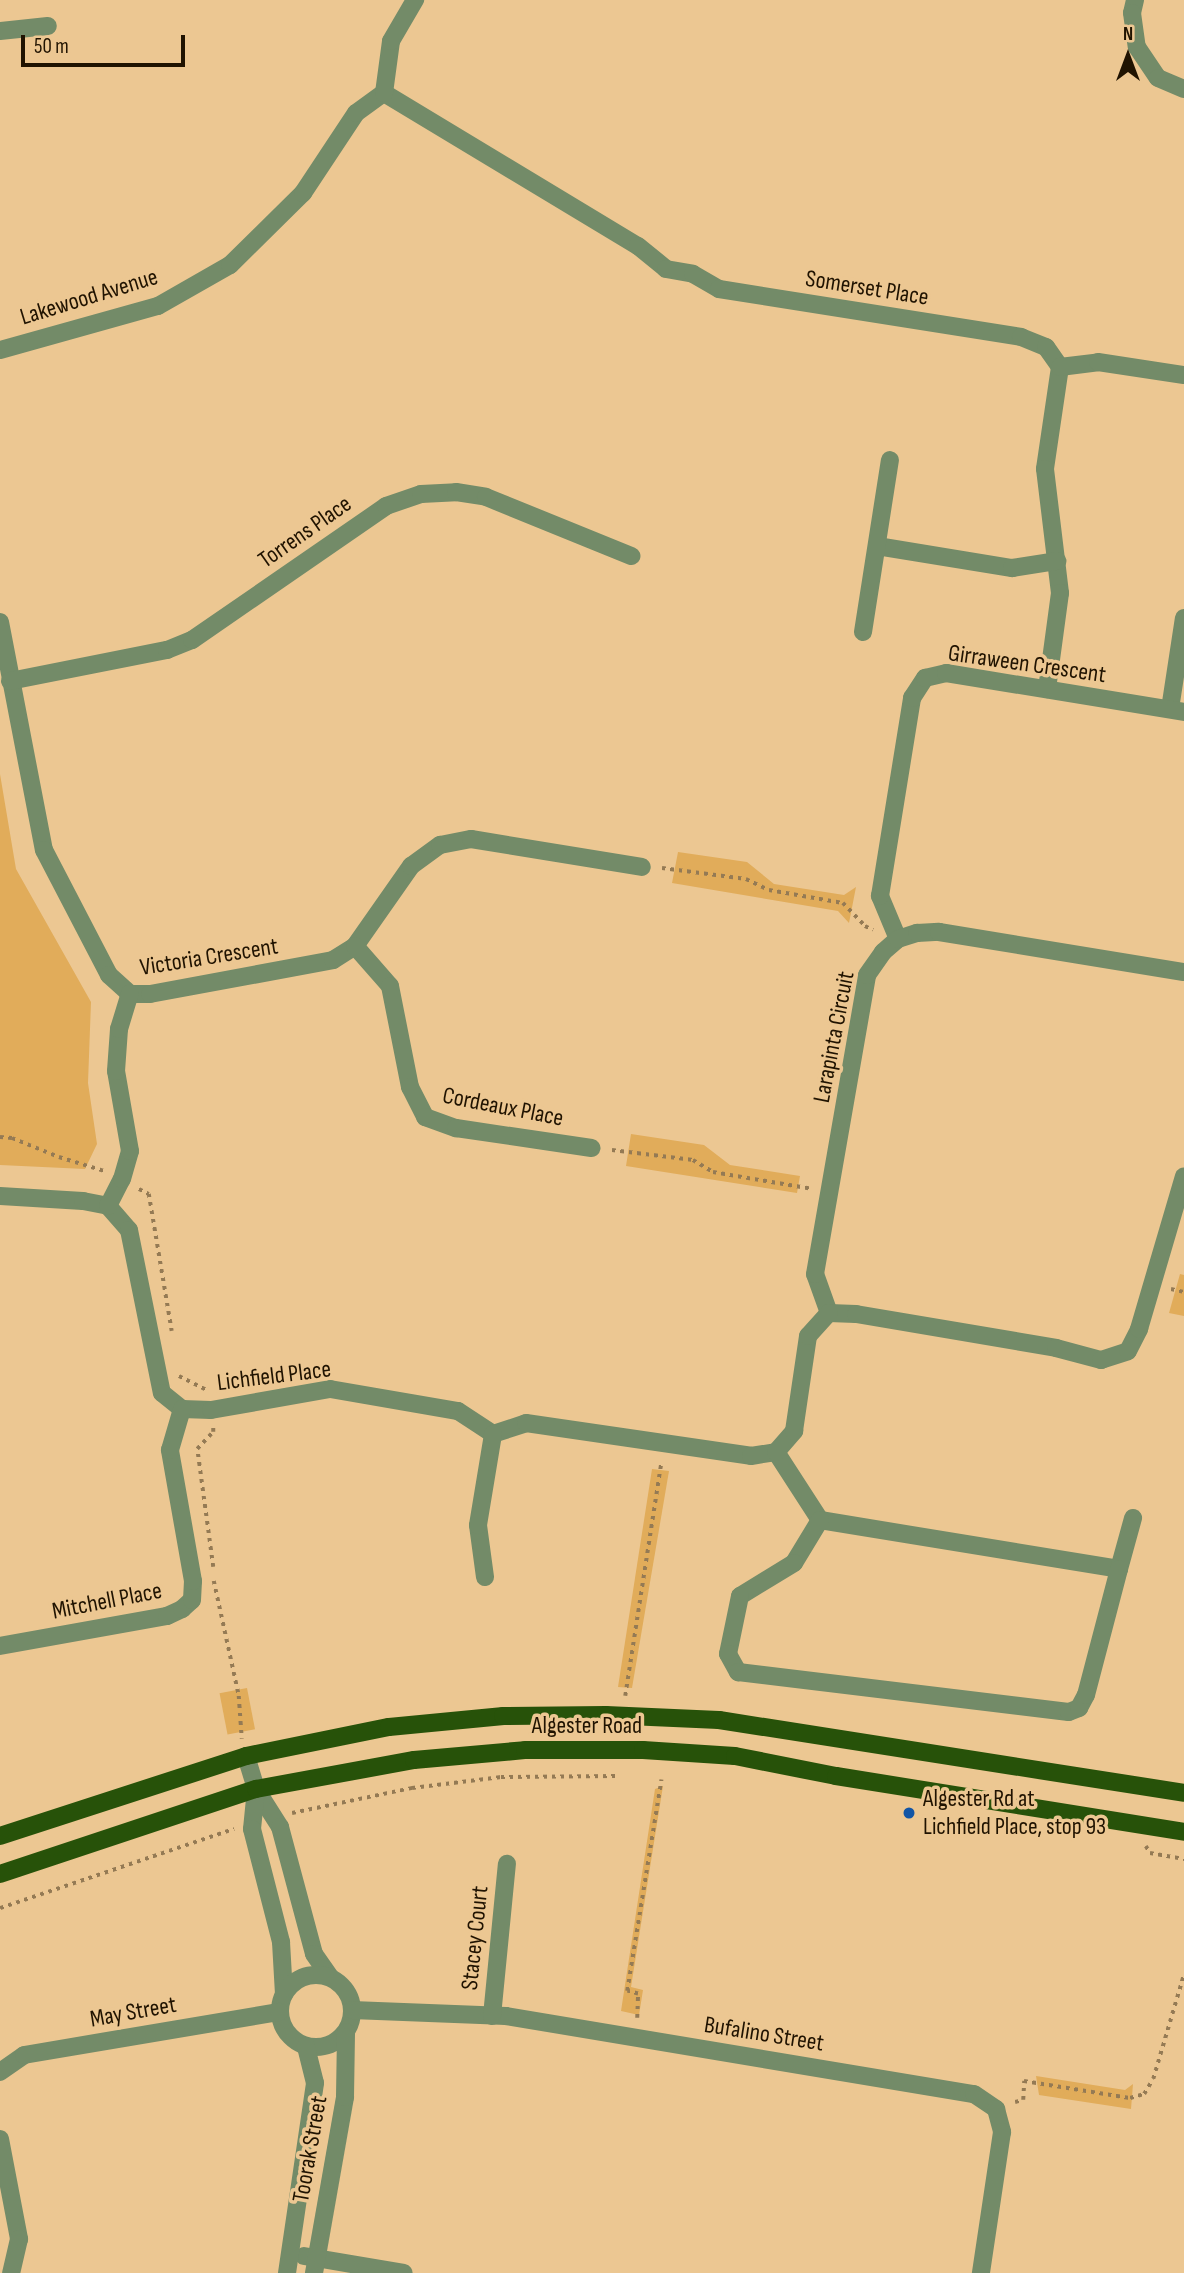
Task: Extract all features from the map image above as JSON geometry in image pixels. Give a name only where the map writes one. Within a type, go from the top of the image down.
[{"type":"main road","name":"Algester Road","points":[[0,1836],[244,1748],[389,1727],[503,1716],[606,1715],[719,1720],[1184,1793]]},
{"type":"main road","name":"Algester Road","points":[[0,1874],[256,1789],[414,1760],[524,1751],[643,1750],[735,1756],[836,1776],[1184,1832]]},
{"type":"street","points":[[384,93],[391,41],[415,0]]},
{"type":"street","points":[[1135,0],[1132,13],[1137,47],[1158,78],[1184,89]]},
{"type":"street","points":[[0,32],[48,26]]},
{"type":"street","name":"Lakewood Avenue","points":[[0,350],[158,306],[230,265],[303,193],[356,113],[384,93]]},
{"type":"street","name":"Somerset Place","points":[[384,93],[638,246],[666,269],[693,274],[719,289],[1021,337],[1046,347],[1060,367]]},
{"type":"street","points":[[1046,689],[1060,593],[1045,484],[1060,367],[1098,362],[1184,375]]},
{"type":"street","points":[[863,632],[890,460]]},
{"type":"street","name":"Torrens Place","points":[[10,681],[167,650],[192,640],[386,506],[421,494],[456,492],[486,497],[631,556]]},
{"type":"street","points":[[877,546],[1012,568],[1057,561]]},
{"type":"street","points":[[1177,710],[1184,618]]},
{"type":"street","name":"Victoria Crescent","points":[[0,622],[44,850],[109,975],[130,994],[150,994],[333,960],[355,946],[411,866],[440,845],[471,839],[642,867]]},
{"type":"street","name":"Girraween Crescent","points":[[895,933],[880,896],[912,698],[925,678],[946,673],[1177,710]]},
{"type":"street","points":[[895,933],[939,932],[1184,972]]},
{"type":"street","name":"Larapinta Circuit","points":[[829,1313],[815,1274],[867,975],[895,933]]},
{"type":"street","name":"Cordeaux Place","points":[[355,946],[390,986],[410,1087],[425,1117],[456,1128],[593,1147]]},
{"type":"street","points":[[108,1206],[122,1179],[130,1151],[116,1071],[119,1030],[130,994]]},
{"type":"street","points":[[485,1577],[478,1525],[493,1434],[526,1423],[751,1456],[776,1452],[794,1431],[808,1336],[829,1313],[856,1314],[1056,1348],[1101,1360],[1128,1351],[1139,1329],[1184,1176]]},
{"type":"street","points":[[0,1196],[83,1201],[108,1206],[129,1230],[162,1392],[182,1409]]},
{"type":"street","name":"Lichfield Place","points":[[182,1409],[211,1410],[330,1389],[457,1411],[493,1434]]},
{"type":"street","name":"Mitchell Place","points":[[0,1646],[167,1616],[182,1609],[192,1600],[193,1581],[170,1450],[182,1409]]},
{"type":"street","points":[[776,1452],[820,1520],[1119,1569]]},
{"type":"street","points":[[820,1520],[794,1563],[740,1596],[728,1654],[738,1672],[1069,1712],[1079,1708],[1086,1695],[1133,1518]]},
{"type":"street","points":[[244,1748],[256,1789],[280,1827],[307,1937],[314,1954],[331,1978],[346,1991],[352,2010],[346,2032],[328,2046],[306,2046],[287,2034],[279,2012],[284,1994],[290,1985],[309,1975],[331,1978]]},
{"type":"street","points":[[256,1789],[253,1823],[281,1942],[284,1994]]},
{"type":"street","name":"Stacey Court","points":[[492,2016],[507,1864]]},
{"type":"street","name":"Bufalino Street","points":[[352,2010],[492,2016],[974,2094],[996,2109]]},
{"type":"street","name":"May Street","points":[[0,2072],[24,2055],[279,2012]]},
{"type":"street","name":"Toorak Street","points":[[315,2266],[345,2097],[346,2032]]},
{"type":"street","name":"Toorak Street","points":[[287,2273],[315,2083],[306,2046]]},
{"type":"street","points":[[981,2273],[1002,2132],[996,2109]]},
{"type":"street","points":[[0,2139],[19,2239],[10,2273]]},
{"type":"street","points":[[290,2254],[315,2266],[404,2273]]},
{"type":"path","points":[[642,867],[746,879],[769,890],[843,903],[865,926],[878,932],[895,933]]},
{"type":"path","points":[[0,1137],[12,1138],[122,1179],[149,1194],[173,1337]]},
{"type":"path","points":[[593,1147],[694,1160],[713,1172],[830,1192]]},
{"type":"path","points":[[177,1363],[179,1376],[205,1387],[211,1410],[214,1432],[197,1449],[217,1604],[225,1625],[239,1696],[244,1748]]},
{"type":"path","points":[[625,1696],[664,1444]]},
{"type":"path","points":[[274,1818],[412,1787],[501,1777],[616,1776]]},
{"type":"path","points":[[645,2020],[635,2018],[638,1994],[627,1991],[661,1780]]},
{"type":"path","points":[[0,1908],[253,1823]]},
{"type":"path","points":[[1150,1853],[1184,1858]]},
{"type":"path","points":[[996,2109],[1023,2100],[1024,2081],[1130,2098],[1144,2094],[1153,2079],[1184,1974]]},
{"type":"shaded area","points":[[0,774],[16,869],[91,1002],[88,1083],[97,1144],[85,1169],[0,1165]]},
{"type":"shaded area","points":[[678,852],[747,862],[774,884],[844,895],[856,887],[849,923],[838,911],[672,883]]},
{"type":"shaded area","points":[[631,1134],[704,1145],[730,1165],[800,1176],[797,1193],[626,1166]]},
{"type":"shaded area","points":[[1180,1274],[1184,1275],[1184,1316],[1169,1313]]},
{"type":"shaded area","points":[[652,1469],[669,1471],[632,1688],[618,1687]]},
{"type":"shaded area","points":[[247,1688],[255,1729],[228,1735],[220,1693]]},
{"type":"shaded area","points":[[663,1786],[631,1987],[643,1990],[639,2015],[621,2011],[655,1789]]},
{"type":"shaded area","points":[[1036,2076],[1125,2090],[1133,2084],[1131,2109],[1039,2095]]},
{"type":"place","name":"Algester Rd at Lichfield Place, stop 93","points":[[909,1813]]}]
